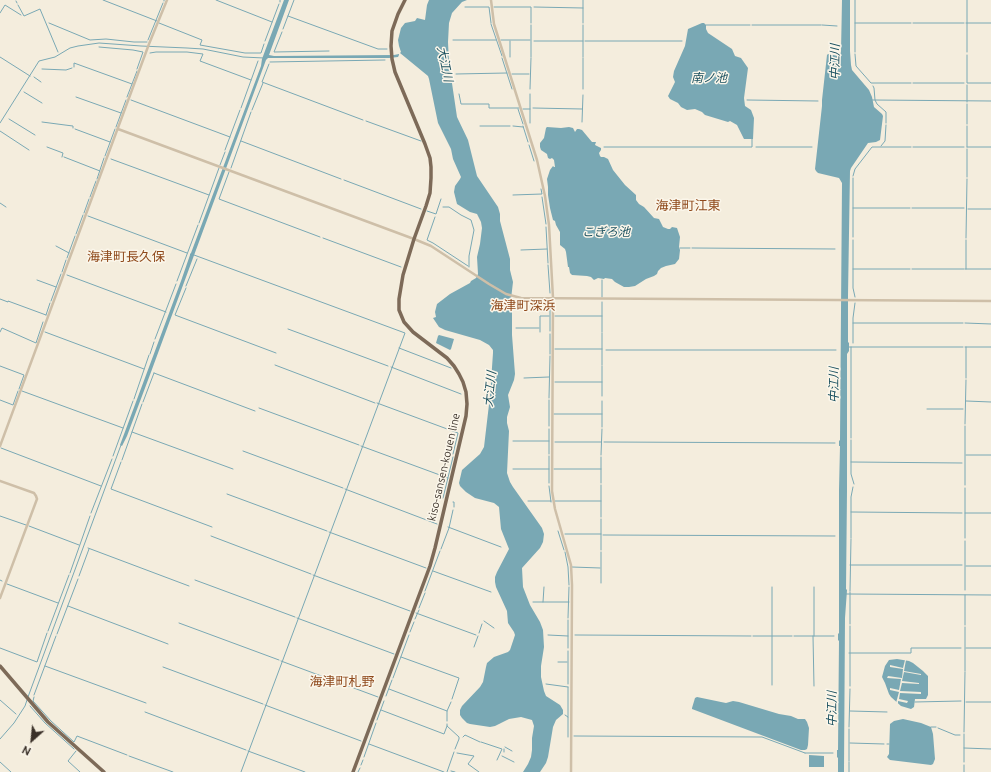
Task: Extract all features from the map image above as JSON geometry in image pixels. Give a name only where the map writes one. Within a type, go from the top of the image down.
[{"type":"main road","name":"kiso-sansen-kouen line","points":[[353,772],[430,566],[466,416],[467,404],[466,392],[459,374],[447,358],[421,340],[410,329],[402,318],[400,310],[400,286],[431,186],[430,158],[395,72],[392,56],[392,31],[405,0]]},
{"type":"main road","points":[[0,666],[56,730],[104,772]]},
{"type":"street","points":[[0,446],[149,44],[167,0]]},
{"type":"street","points":[[491,0],[494,24],[542,176],[546,196],[553,298],[552,491],[553,503],[572,574],[571,772]]},
{"type":"street","points":[[118,129],[431,246],[499,290],[512,296],[525,299],[991,301]]},
{"type":"street","points":[[0,481],[34,493],[37,499],[0,598]]},
{"type":"water","points":[[284,0],[289,0],[269,55],[399,55],[398,57],[389,58],[268,58],[266,60],[151,372],[122,446],[120,445],[261,66],[262,59]]},
{"type":"water","name":"大江川","points":[[429,0],[467,0],[462,2],[452,13],[449,23],[449,63],[457,117],[468,140],[477,176],[498,207],[510,259],[510,270],[513,282],[511,299],[515,374],[508,395],[510,407],[507,417],[509,431],[507,473],[513,487],[542,528],[544,534],[543,542],[540,548],[522,568],[523,587],[530,605],[543,630],[544,647],[541,677],[544,691],[546,696],[560,705],[563,710],[563,714],[556,720],[553,727],[548,757],[540,772],[523,772],[531,757],[534,726],[532,720],[521,717],[509,719],[490,727],[467,723],[460,715],[462,706],[483,682],[487,663],[494,657],[510,650],[515,635],[508,623],[507,611],[495,582],[497,572],[509,549],[501,529],[499,507],[494,503],[475,498],[466,492],[459,483],[462,470],[480,454],[484,447],[490,396],[493,350],[489,345],[480,340],[439,327],[433,318],[436,317],[435,312],[437,304],[476,278],[478,274],[477,257],[482,228],[477,214],[470,212],[457,204],[454,192],[455,186],[461,177],[453,159],[451,149],[438,123],[428,76],[400,53],[398,40],[401,28],[405,23],[415,21],[417,18],[425,20]]},
{"type":"water","name":"中江川","points":[[842,0],[850,0],[850,51],[852,70],[869,90],[874,107],[883,116],[880,140],[868,143],[850,171],[844,772],[838,772],[839,441],[842,183],[839,178],[818,173],[815,169],[827,55],[838,56],[841,52]]},
{"type":"water","name":"南ノ池","points":[[702,23],[706,25],[708,33],[732,49],[735,56],[741,58],[748,68],[744,98],[745,106],[751,110],[754,118],[753,139],[744,139],[737,125],[730,121],[728,122],[705,115],[695,109],[687,110],[670,99],[668,96],[675,82],[673,77],[674,71],[685,46],[688,29]]},
{"type":"water","name":"こぎろ池","points":[[547,127],[569,127],[573,128],[575,132],[577,129],[582,130],[592,142],[596,142],[595,145],[601,148],[599,153],[600,156],[608,159],[613,170],[625,185],[636,195],[636,200],[639,204],[644,207],[654,218],[659,219],[663,227],[668,229],[672,227],[677,228],[680,237],[680,250],[679,259],[675,264],[661,268],[654,276],[635,286],[629,287],[624,287],[612,279],[598,278],[594,280],[591,277],[572,275],[570,273],[565,249],[560,245],[560,232],[555,221],[553,220],[548,195],[547,179],[550,170],[553,166],[555,167],[554,160],[552,158],[548,158],[547,154],[541,150],[540,147],[540,143],[544,138]]},
{"type":"water","points":[[439,335],[454,339],[450,350],[436,343]]},
{"type":"water","points":[[897,659],[913,663],[928,676],[928,695],[926,699],[915,699],[914,707],[911,709],[901,706],[891,697],[882,677],[885,666],[889,660]]},
{"type":"water","points":[[697,697],[726,703],[733,701],[739,702],[798,719],[805,719],[809,728],[807,749],[801,750],[692,709],[695,698]]},
{"type":"water","points":[[903,719],[931,727],[935,759],[933,764],[890,760],[887,757],[889,754],[890,724],[894,721]]},
{"type":"water","points":[[809,755],[824,756],[824,767],[809,767]]},
{"type":"pier","points":[[905,660],[904,671],[921,675],[904,672],[902,681],[919,684],[902,683],[900,691],[921,692],[921,694],[900,693],[899,699],[908,701],[907,703],[898,701],[898,704],[896,703],[899,692],[890,690],[890,688],[899,690],[901,679],[887,678],[888,676],[902,678],[903,669],[890,667],[890,665],[903,668]]},
{"type":"waterway","points":[[103,0],[157,21]]},
{"type":"waterway","points":[[216,0],[272,22]]},
{"type":"waterway","points":[[283,29],[294,0]]},
{"type":"waterway","points":[[583,0],[583,23]]},
{"type":"waterway","points":[[855,0],[855,52]]},
{"type":"waterway","points":[[967,0],[967,52]]},
{"type":"waterway","points":[[148,40],[163,3]]},
{"type":"waterway","points":[[265,41],[279,4]]},
{"type":"waterway","points":[[0,13],[5,5],[21,15]]},
{"type":"waterway","points":[[18,5],[24,16],[40,9],[58,52]]},
{"type":"waterway","points":[[465,7],[489,7],[491,23]]},
{"type":"waterway","points":[[494,7],[531,7],[531,23]]},
{"type":"waterway","points":[[534,7],[583,8]]},
{"type":"waterway","points":[[288,16],[378,49],[387,49]]},
{"type":"waterway","points":[[49,23],[90,40],[106,39],[147,42]]},
{"type":"waterway","points":[[159,23],[202,40],[200,45],[245,53],[261,53],[264,44]]},
{"type":"waterway","points":[[855,23],[911,23]]},
{"type":"waterway","points":[[913,23],[964,23]]},
{"type":"waterway","points":[[966,23],[991,23]]},
{"type":"waterway","points":[[491,24],[502,56]]},
{"type":"waterway","points":[[531,25],[531,57]]},
{"type":"waterway","points":[[583,25],[583,57]]},
{"type":"waterway","points":[[706,25],[750,25]]},
{"type":"waterway","points":[[752,25],[821,25]]},
{"type":"waterway","points":[[822,25],[837,26]]},
{"type":"waterway","points":[[282,32],[274,52],[329,51]]},
{"type":"waterway","points":[[453,40],[496,40]]},
{"type":"waterway","points":[[501,40],[530,40]]},
{"type":"waterway","points":[[510,41],[510,57]]},
{"type":"waterway","points":[[534,41],[583,41]]},
{"type":"waterway","points":[[585,41],[682,41]]},
{"type":"waterway","points":[[0,123],[39,61],[55,57],[70,48],[78,46],[99,43],[203,49],[243,57],[264,58]]},
{"type":"waterway","points":[[99,47],[143,52],[137,69]]},
{"type":"waterway","points":[[150,53],[187,52],[203,54],[200,61],[251,80]]},
{"type":"waterway","points":[[855,54],[856,66],[871,83],[911,83]]},
{"type":"waterway","points":[[967,55],[967,83],[991,83]]},
{"type":"waterway","points":[[0,57],[30,76]]},
{"type":"waterway","points":[[502,58],[512,89]]},
{"type":"waterway","points":[[530,89],[531,58]]},
{"type":"waterway","points":[[583,58],[583,89]]},
{"type":"waterway","points":[[270,62],[385,60]]},
{"type":"waterway","points":[[241,108],[258,61]]},
{"type":"waterway","points":[[74,67],[74,63],[132,84]]},
{"type":"waterway","points":[[269,64],[262,82],[363,120]]},
{"type":"waterway","points":[[42,69],[66,70],[72,68]]},
{"type":"waterway","points":[[127,97],[137,71]]},
{"type":"waterway","name":"大江川","points":[[456,74],[507,73]]},
{"type":"waterway","points":[[512,74],[529,74]]},
{"type":"waterway","points":[[34,77],[41,82]]},
{"type":"waterway","points":[[252,110],[263,83]]},
{"type":"waterway","points":[[913,83],[964,83]]},
{"type":"waterway","points":[[967,85],[967,102]]},
{"type":"waterway","points":[[873,86],[875,100],[877,104],[886,112],[886,123]]},
{"type":"waterway","points":[[24,92],[42,103]]},
{"type":"waterway","points":[[459,94],[461,104],[489,104],[489,108],[519,108]]},
{"type":"waterway","points":[[530,94],[530,123]]},
{"type":"waterway","points":[[582,122],[583,95]]},
{"type":"waterway","points":[[76,97],[121,113]]},
{"type":"waterway","points":[[116,127],[126,100]]},
{"type":"waterway","points":[[131,100],[230,137]]},
{"type":"waterway","points":[[747,100],[818,101]]},
{"type":"waterway","points":[[872,100],[991,101]]},
{"type":"waterway","points":[[967,104],[967,124]]},
{"type":"waterway","points":[[533,108],[582,109]]},
{"type":"waterway","points":[[518,109],[523,124]]},
{"type":"waterway","points":[[523,109],[530,109]]},
{"type":"waterway","points":[[225,150],[240,110]]},
{"type":"waterway","points":[[231,168],[251,112]]},
{"type":"waterway","points":[[9,119],[35,135]]},
{"type":"waterway","points":[[366,121],[421,141]]},
{"type":"waterway","points":[[42,122],[73,126],[73,128]]},
{"type":"waterway","points":[[881,146],[885,141],[886,125]]},
{"type":"waterway","points":[[480,126],[510,126]]},
{"type":"waterway","points":[[513,126],[523,127]]},
{"type":"waterway","points":[[523,126],[528,142]]},
{"type":"waterway","points":[[967,126],[967,147]]},
{"type":"waterway","points":[[75,129],[110,142]]},
{"type":"waterway","points":[[105,156],[115,129]]},
{"type":"waterway","points":[[0,131],[29,150]]},
{"type":"waterway","points":[[604,147],[752,147],[752,138]]},
{"type":"waterway","points":[[241,141],[341,179]]},
{"type":"waterway","points":[[529,145],[534,161]]},
{"type":"waterway","points":[[47,147],[63,153],[62,157]]},
{"type":"waterway","points":[[756,147],[812,147]]},
{"type":"waterway","points":[[853,176],[855,169],[872,147],[911,147]]},
{"type":"waterway","points":[[913,147],[964,147]]},
{"type":"waterway","points":[[967,147],[991,147]]},
{"type":"waterway","points":[[967,149],[967,177]]},
{"type":"waterway","points":[[220,165],[225,152]]},
{"type":"waterway","points":[[64,157],[100,171]]},
{"type":"waterway","points":[[97,179],[104,158]]},
{"type":"waterway","points":[[111,159],[209,195]]},
{"type":"waterway","points":[[199,223],[219,168]]},
{"type":"waterway","points":[[229,172],[219,199],[320,237]]},
{"type":"waterway","points":[[853,178],[853,237]]},
{"type":"waterway","points":[[966,238],[967,179]]},
{"type":"waterway","points":[[344,180],[421,209]]},
{"type":"waterway","points":[[90,197],[96,181]]},
{"type":"waterway","points":[[513,195],[542,194],[541,189]]},
{"type":"waterway","points":[[542,197],[546,224]]},
{"type":"waterway","points":[[84,213],[89,199]]},
{"type":"waterway","points":[[427,211],[436,214],[441,199]]},
{"type":"waterway","points":[[0,203],[6,207]]},
{"type":"waterway","points":[[443,207],[449,207],[471,220],[474,230],[469,256],[469,267]]},
{"type":"waterway","points":[[853,208],[910,208]]},
{"type":"waterway","points":[[912,208],[964,208]]},
{"type":"waterway","points":[[968,209],[991,209]]},
{"type":"waterway","points":[[76,234],[83,215]]},
{"type":"waterway","points":[[88,216],[187,253]]},
{"type":"waterway","points":[[435,217],[427,240],[468,266]]},
{"type":"waterway","points":[[177,281],[198,225]]},
{"type":"waterway","points":[[546,227],[548,263]]},
{"type":"waterway","points":[[67,258],[75,236]]},
{"type":"waterway","points":[[323,238],[401,267]]},
{"type":"waterway","points":[[853,240],[853,288],[855,297]]},
{"type":"waterway","points":[[966,240],[966,269]]},
{"type":"waterway","points":[[56,246],[69,253]]},
{"type":"waterway","points":[[680,248],[690,248]]},
{"type":"waterway","points":[[692,248],[835,249]]},
{"type":"waterway","points":[[521,250],[547,249]]},
{"type":"waterway","points":[[194,255],[405,333],[241,772]]},
{"type":"waterway","points":[[186,286],[197,259]]},
{"type":"waterway","points":[[62,272],[66,260]]},
{"type":"waterway","points":[[548,265],[550,293]]},
{"type":"waterway","points":[[853,269],[910,269]]},
{"type":"waterway","points":[[912,269],[964,269]]},
{"type":"waterway","points":[[965,269],[991,269]]},
{"type":"waterway","points":[[51,301],[61,274]]},
{"type":"waterway","points":[[67,275],[166,312]]},
{"type":"waterway","points":[[37,280],[56,287]]},
{"type":"waterway","points":[[602,280],[602,297]]},
{"type":"waterway","points":[[155,339],[176,284]]},
{"type":"waterway","points":[[186,288],[175,315],[276,353]]},
{"type":"waterway","points":[[0,299],[46,315]]},
{"type":"waterway","points":[[602,302],[602,332]]},
{"type":"waterway","points":[[46,315],[50,303]]},
{"type":"waterway","points":[[853,343],[853,318],[855,303]]},
{"type":"waterway","points":[[550,304],[550,331]]},
{"type":"waterway","points":[[540,332],[540,316],[549,316]]},
{"type":"waterway","points":[[555,316],[602,316]]},
{"type":"waterway","points":[[0,332],[2,328],[36,343],[43,322]]},
{"type":"waterway","points":[[853,323],[963,323]]},
{"type":"waterway","points":[[965,323],[991,324]]},
{"type":"waterway","points":[[516,328],[539,328]]},
{"type":"waterway","points":[[288,329],[388,366]]},
{"type":"waterway","points":[[45,332],[144,369]]},
{"type":"waterway","points":[[602,333],[602,365]]},
{"type":"waterway","points":[[550,334],[550,354]]},
{"type":"waterway","points":[[150,354],[154,342]]},
{"type":"waterway","points":[[848,347],[963,347]]},
{"type":"waterway","points":[[851,347],[851,438]]},
{"type":"waterway","points":[[965,347],[991,347]]},
{"type":"waterway","points":[[966,347],[966,378]]},
{"type":"waterway","points":[[399,348],[451,368]]},
{"type":"waterway","points":[[555,349],[602,349]]},
{"type":"waterway","points":[[606,350],[836,350]]},
{"type":"waterway","points":[[134,399],[149,355]]},
{"type":"waterway","points":[[549,398],[550,356]]},
{"type":"waterway","points":[[275,365],[375,403]]},
{"type":"waterway","points":[[0,366],[24,375],[19,389]]},
{"type":"waterway","points":[[602,366],[602,396]]},
{"type":"waterway","points":[[391,367],[461,394]]},
{"type":"waterway","points":[[154,373],[255,411]]},
{"type":"waterway","points":[[143,402],[154,373]]},
{"type":"waterway","points":[[524,378],[549,377]]},
{"type":"waterway","points":[[965,424],[966,380]]},
{"type":"waterway","points":[[555,382],[602,382]]},
{"type":"waterway","points":[[0,400],[13,405],[18,391]]},
{"type":"waterway","points":[[22,391],[123,428]]},
{"type":"waterway","points":[[549,400],[549,426]]},
{"type":"waterway","points":[[113,456],[133,401]]},
{"type":"waterway","points":[[602,401],[602,427]]},
{"type":"waterway","points":[[966,401],[991,402]]},
{"type":"waterway","points":[[377,403],[458,433],[453,454]]},
{"type":"waterway","points":[[122,460],[142,404]]},
{"type":"waterway","points":[[259,408],[359,445]]},
{"type":"waterway","points":[[927,409],[963,409]]},
{"type":"waterway","points":[[554,414],[602,414]]},
{"type":"waterway","points":[[965,426],[965,485]]},
{"type":"waterway","points":[[549,429],[549,454]]},
{"type":"waterway","points":[[601,455],[602,429]]},
{"type":"waterway","points":[[132,432],[233,469]]},
{"type":"waterway","points":[[851,440],[851,474],[854,484]]},
{"type":"waterway","points":[[513,441],[549,441]]},
{"type":"waterway","points":[[555,442],[601,442]]},
{"type":"waterway","points":[[604,442],[835,443]]},
{"type":"waterway","points":[[28,697],[121,445]]},
{"type":"waterway","points":[[361,446],[448,478]]},
{"type":"waterway","points":[[1,448],[101,486]]},
{"type":"waterway","points":[[243,451],[343,488]]},
{"type":"waterway","points":[[966,455],[991,455]]},
{"type":"waterway","points":[[549,456],[549,483]]},
{"type":"waterway","points":[[443,498],[453,457]]},
{"type":"waterway","points":[[601,457],[601,483]]},
{"type":"waterway","points":[[91,513],[112,459]]},
{"type":"waterway","points":[[121,462],[111,489],[212,527]]},
{"type":"waterway","points":[[851,462],[962,463]]},
{"type":"waterway","points":[[513,469],[549,469]]},
{"type":"waterway","points":[[554,469],[601,469]]},
{"type":"waterway","points":[[601,485],[601,517]]},
{"type":"waterway","points":[[549,486],[551,502]]},
{"type":"waterway","points":[[851,538],[851,497],[853,487]]},
{"type":"waterway","points":[[965,488],[965,538]]},
{"type":"waterway","points":[[345,489],[437,524]]},
{"type":"waterway","points":[[227,494],[327,531]]},
{"type":"waterway","points":[[528,501],[551,501]]},
{"type":"waterway","points":[[555,501],[601,501]]},
{"type":"waterway","points":[[453,502],[454,507]]},
{"type":"waterway","points":[[441,549],[449,528],[453,510]]},
{"type":"waterway","points":[[851,512],[962,513]]},
{"type":"waterway","points":[[965,513],[991,513]]},
{"type":"waterway","points":[[0,516],[26,525]]},
{"type":"waterway","points":[[70,573],[90,516]]},
{"type":"waterway","points":[[601,519],[601,550]]},
{"type":"waterway","points":[[29,526],[79,545]]},
{"type":"waterway","points":[[448,527],[501,547]]},
{"type":"waterway","points":[[558,531],[564,550]]},
{"type":"waterway","points":[[329,532],[426,568]]},
{"type":"waterway","points":[[565,534],[601,534]]},
{"type":"waterway","points":[[603,535],[835,536]]},
{"type":"waterway","points":[[211,536],[311,574]]},
{"type":"waterway","points":[[850,591],[851,539]]},
{"type":"waterway","points":[[965,541],[965,590]]},
{"type":"waterway","points":[[88,548],[189,586]]},
{"type":"waterway","points":[[79,576],[89,549]]},
{"type":"waterway","points":[[425,591],[440,551]]},
{"type":"waterway","points":[[565,552],[569,585]]},
{"type":"waterway","points":[[601,552],[601,583]]},
{"type":"waterway","points":[[850,565],[962,565]]},
{"type":"waterway","points":[[966,566],[991,566]]},
{"type":"waterway","points":[[572,567],[600,568]]},
{"type":"waterway","points":[[433,571],[491,592]]},
{"type":"waterway","points":[[48,631],[69,575]]},
{"type":"waterway","points":[[313,575],[410,611]]},
{"type":"waterway","points":[[57,634],[78,579]]},
{"type":"waterway","points":[[195,580],[295,617]]},
{"type":"waterway","points":[[7,584],[58,603]]},
{"type":"waterway","points":[[543,602],[544,587]]},
{"type":"waterway","points":[[568,618],[569,587]]},
{"type":"waterway","points":[[772,587],[772,685]]},
{"type":"waterway","points":[[814,587],[814,636]]},
{"type":"waterway","points":[[850,592],[850,624]]},
{"type":"waterway","points":[[419,608],[425,593]]},
{"type":"waterway","points":[[846,594],[991,595]]},
{"type":"waterway","points":[[965,595],[965,625]]},
{"type":"waterway","points":[[533,602],[569,602]]},
{"type":"waterway","points":[[68,606],[168,644]]},
{"type":"waterway","points":[[415,619],[419,610]]},
{"type":"waterway","points":[[416,613],[476,635]]},
{"type":"waterway","points":[[297,618],[394,654]]},
{"type":"waterway","points":[[568,620],[568,648]]},
{"type":"waterway","points":[[484,621],[494,628]]},
{"type":"waterway","points":[[410,632],[414,622]]},
{"type":"waterway","points":[[179,623],[279,660]]},
{"type":"waterway","points":[[479,633],[482,624]]},
{"type":"waterway","points":[[850,626],[850,686]]},
{"type":"waterway","points":[[965,627],[965,671]]},
{"type":"waterway","points":[[0,648],[37,662],[47,633]]},
{"type":"waterway","points":[[393,678],[409,635]]},
{"type":"waterway","points":[[548,635],[568,636]]},
{"type":"waterway","points":[[575,635],[751,636]]},
{"type":"waterway","points":[[34,695],[56,636]]},
{"type":"waterway","points":[[474,647],[478,636]]},
{"type":"waterway","points":[[753,636],[792,636]]},
{"type":"waterway","points":[[794,636],[834,636]]},
{"type":"waterway","points":[[813,636],[814,686]]},
{"type":"waterway","points":[[849,653],[911,653],[911,648],[961,648]]},
{"type":"waterway","points":[[966,648],[991,648]]},
{"type":"waterway","points":[[568,651],[568,684]]},
{"type":"waterway","points":[[401,657],[459,678],[452,699]]},
{"type":"waterway","points":[[281,661],[378,697]]},
{"type":"waterway","points":[[558,662],[567,662]]},
{"type":"waterway","points":[[45,666],[146,703]]},
{"type":"waterway","points":[[163,667],[263,704]]},
{"type":"waterway","points":[[964,732],[965,672]]},
{"type":"waterway","points":[[386,696],[392,680]]},
{"type":"waterway","points":[[546,684],[568,687]]},
{"type":"waterway","points":[[568,687],[568,717]]},
{"type":"waterway","points":[[389,689],[447,711]]},
{"type":"waterway","points":[[849,727],[850,689]]},
{"type":"waterway","points":[[34,697],[33,701],[51,721],[74,742],[77,736],[127,755]]},
{"type":"waterway","points":[[0,700],[16,714]]},
{"type":"waterway","points":[[0,739],[14,723],[25,706],[27,700]]},
{"type":"waterway","points":[[377,720],[384,701]]},
{"type":"waterway","points":[[915,702],[961,701]]},
{"type":"waterway","points":[[447,721],[447,711],[451,702]]},
{"type":"waterway","points":[[966,702],[991,702]]},
{"type":"waterway","points":[[265,705],[361,741]]},
{"type":"waterway","points":[[30,706],[45,723],[74,749]]},
{"type":"waterway","points":[[381,710],[444,734],[447,726]]},
{"type":"waterway","points":[[850,711],[887,712]]},
{"type":"waterway","points":[[145,712],[246,750]]},
{"type":"waterway","points":[[565,715],[568,717],[568,737]]},
{"type":"waterway","points":[[364,757],[376,723]]},
{"type":"waterway","points":[[447,724],[447,726],[459,737],[455,749]]},
{"type":"waterway","points":[[931,727],[936,727]]},
{"type":"waterway","points":[[938,728],[955,735],[960,735]]},
{"type":"waterway","points":[[849,729],[849,761]]},
{"type":"waterway","points":[[964,734],[964,762]]},
{"type":"waterway","points":[[463,737],[465,735],[480,742]]},
{"type":"waterway","points":[[574,736],[762,737],[805,753]]},
{"type":"waterway","points":[[481,742],[502,749],[497,760]]},
{"type":"waterway","points":[[850,743],[884,744]]},
{"type":"waterway","points":[[369,744],[444,772]]},
{"type":"waterway","points":[[505,747],[512,751]]},
{"type":"waterway","points":[[964,748],[991,749]]},
{"type":"waterway","points":[[76,751],[68,761],[80,772]]},
{"type":"waterway","points":[[248,751],[305,772]]},
{"type":"waterway","points":[[447,772],[454,752]]},
{"type":"waterway","points":[[457,753],[474,756],[468,764],[479,772]]},
{"type":"waterway","points":[[805,753],[833,753]]},
{"type":"waterway","points":[[129,756],[173,772]]},
{"type":"waterway","points":[[502,756],[514,762]]},
{"type":"waterway","points":[[361,765],[363,760]]},
{"type":"waterway","points":[[0,762],[11,772]]},
{"type":"waterway","points":[[849,762],[849,772]]},
{"type":"waterway","points":[[964,765],[964,772]]},
{"type":"waterway","points":[[358,772],[360,768]]},
{"type":"waterway","points":[[451,771],[455,772]]},
{"type":"district","name":"海津町江東","points":[[688,206]]},
{"type":"district","name":"海津町長久保","points":[[126,257]]},
{"type":"district","name":"海津町深浜","points":[[523,306]]},
{"type":"district","name":"海津町札野","points":[[342,682]]}]
